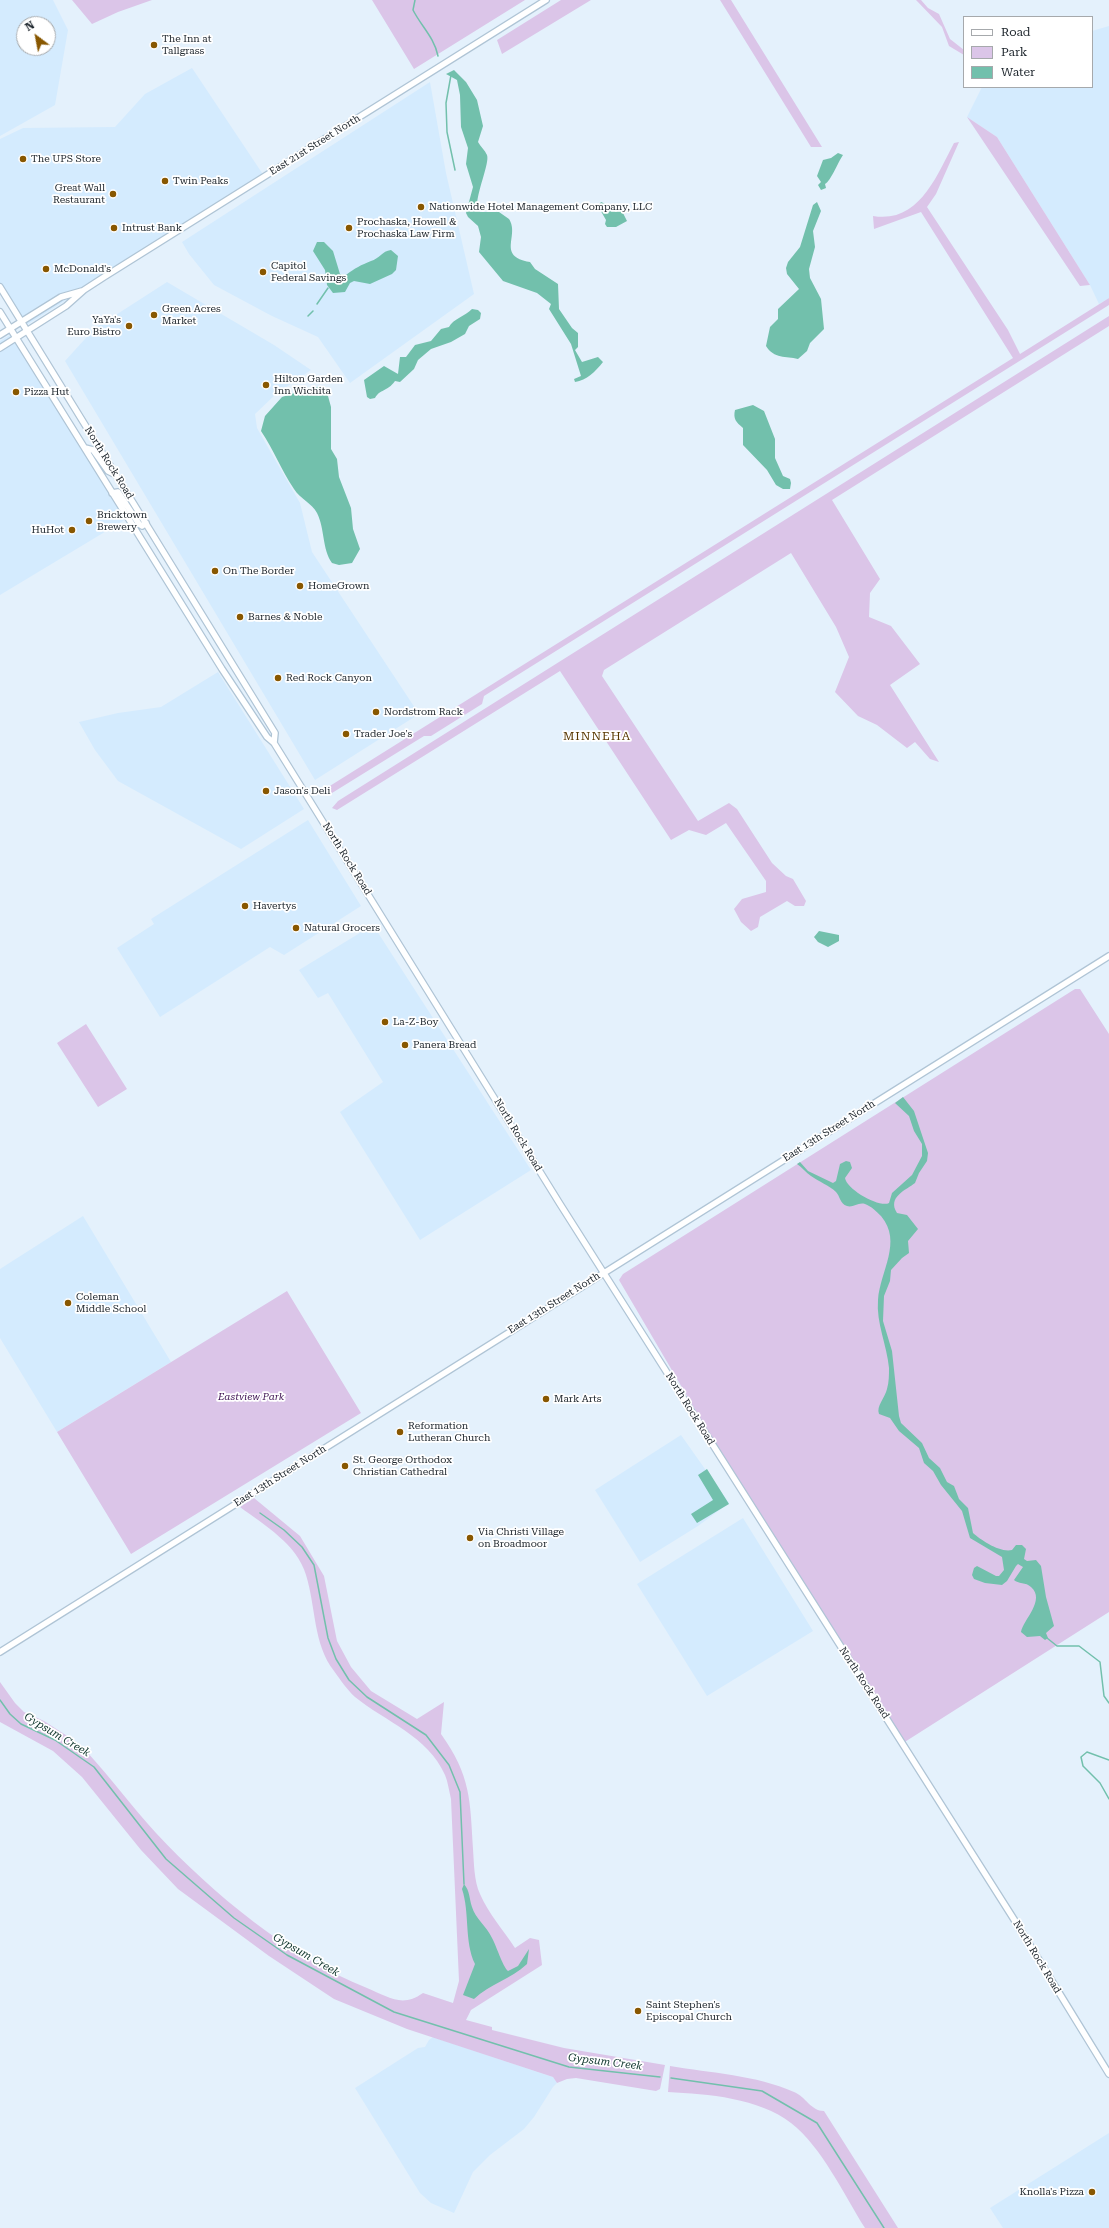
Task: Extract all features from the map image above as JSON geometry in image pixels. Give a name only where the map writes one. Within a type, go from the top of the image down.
[{"type":"main road","name":"East 21st Street North","points":[[0,348],[66,306],[84,290],[546,0]]},
{"type":"main road","name":"North Rock Road","points":[[0,288],[22,321],[274,733],[274,743]]},
{"type":"main road","name":"East 21st Street North","points":[[0,335],[61,297],[84,290]]},
{"type":"main road","name":"North Rock Road","points":[[0,312],[229,680],[267,737],[274,743],[603,1272],[1007,1909],[1109,2074]]},
{"type":"main road","points":[[85,448],[93,450],[108,471],[117,476]]},
{"type":"main road","points":[[112,493],[118,493],[139,524],[142,526],[146,523]]},
{"type":"main road","name":"East 13th Street North","points":[[0,1652],[603,1272],[1109,956]]},
{"type":"shaded area","points":[[0,0],[53,0],[68,30],[55,105],[0,136]]},
{"type":"shaded area","points":[[1109,26],[1109,298],[1099,304],[1090,285],[997,137],[967,117],[982,88],[1093,88],[1093,31]]},
{"type":"shaded area","points":[[192,68],[264,176],[25,326],[0,287],[0,139],[23,128],[115,127],[145,94]]},
{"type":"shaded area","points":[[430,82],[446,173],[474,294],[350,383],[318,337],[272,316],[214,285],[189,254],[182,242]]},
{"type":"shaded area","points":[[167,282],[274,345],[311,370],[276,394],[255,414],[257,428],[300,503],[312,552],[419,714],[315,780],[65,361],[94,329]]},
{"type":"shaded area","points":[[13,333],[128,518],[0,595],[0,341]]},
{"type":"shaded area","points":[[218,672],[304,809],[241,849],[118,781],[95,750],[79,722],[118,713],[161,707]]},
{"type":"shaded area","points":[[308,820],[361,906],[284,955],[270,947],[160,1017],[117,948],[154,924],[151,919]]},
{"type":"shaded area","points":[[373,925],[531,1170],[420,1240],[340,1112],[383,1082],[328,993],[318,998],[299,970]]},
{"type":"shaded area","name":"Coleman Middle School","points":[[83,1216],[171,1362],[57,1432],[0,1338],[0,1269]]},
{"type":"shaded area","points":[[681,1435],[729,1503],[698,1526],[640,1562],[595,1490]]},
{"type":"shaded area","points":[[743,1518],[813,1631],[707,1696],[637,1584]]},
{"type":"shaded area","points":[[433,2037],[553,2077],[557,2083],[524,2129],[490,2155],[473,2172],[454,2213],[431,2203],[420,2193],[355,2088],[418,2048],[425,2047],[429,2040]]},
{"type":"shaded area","points":[[1109,2133],[1109,2228],[1003,2228],[990,2208]]},
{"type":"green space","points":[[72,0],[152,0],[118,12],[92,24]]},
{"type":"green space","points":[[372,0],[525,0],[414,69]]},
{"type":"green space","points":[[561,0],[591,0],[502,54],[497,40]]},
{"type":"green space","points":[[720,0],[731,0],[822,147],[811,147]]},
{"type":"green space","points":[[916,0],[921,0],[928,8],[939,14],[950,39],[963,49],[963,54],[949,46],[942,27]]},
{"type":"green space","points":[[967,117],[997,137],[1090,285],[1080,286]]},
{"type":"green space","points":[[959,142],[936,194],[927,207],[1008,330],[1020,354],[1109,298],[1109,305],[484,696],[482,704],[431,736],[424,736],[332,793],[325,789],[1013,358],[921,212],[874,229],[873,216],[889,216],[903,212],[914,205],[933,182],[954,143]]},
{"type":"green space","points":[[1109,316],[1109,326],[832,500],[880,579],[870,593],[869,617],[891,626],[920,664],[890,685],[939,762],[930,759],[915,742],[907,748],[877,725],[858,716],[835,692],[849,657],[836,627],[791,553],[604,670],[602,676],[698,821],[729,803],[737,809],[772,863],[786,876],[793,879],[806,901],[804,906],[795,906],[787,901],[760,917],[758,927],[751,931],[741,922],[734,909],[742,899],[766,892],[766,881],[726,823],[706,835],[689,830],[671,840],[560,671],[337,810],[332,808],[338,801]]},
{"type":"green space","points":[[1075,989],[1080,989],[1109,1034],[1109,1612],[900,1745],[758,1517],[619,1280],[623,1274]]},
{"type":"green space","points":[[86,1024],[127,1089],[98,1107],[57,1043]]},
{"type":"green space","name":"Eastview Park","points":[[287,1291],[361,1413],[131,1554],[57,1432]]},
{"type":"green space","points":[[254,1498],[300,1536],[324,1576],[337,1641],[351,1667],[371,1691],[417,1719],[444,1702],[441,1734],[451,1749],[464,1776],[471,1816],[475,1872],[478,1889],[487,1908],[515,1948],[530,1938],[539,1940],[542,1965],[471,2010],[466,2020],[492,2027],[492,2030],[564,2048],[665,2065],[660,2089],[656,2091],[576,2078],[567,2079],[557,2083],[553,2077],[407,2029],[334,1999],[269,1956],[178,1889],[141,1850],[82,1777],[53,1751],[0,1722],[0,1682],[15,1703],[24,1712],[44,1721],[75,1741],[87,1752],[147,1823],[178,1856],[227,1901],[254,1922],[309,1959],[338,1975],[395,2000],[408,2000],[423,1993],[453,2003],[459,1981],[451,1799],[445,1775],[438,1761],[428,1750],[405,1731],[355,1697],[346,1688],[334,1671],[322,1649],[309,1587],[302,1564],[279,1536],[240,1507]]},
{"type":"green space","points":[[670,2066],[733,2075],[779,2086],[798,2094],[816,2109],[824,2111],[898,2228],[865,2228],[832,2172],[813,2145],[791,2123],[764,2108],[749,2103],[716,2096],[668,2092]]},
{"type":"water","points":[[454,70],[466,82],[477,100],[483,126],[478,142],[486,153],[487,159],[477,208],[480,212],[499,212],[509,219],[512,225],[511,250],[514,255],[520,259],[530,262],[535,269],[558,284],[559,309],[572,328],[578,333],[578,347],[575,350],[582,362],[598,357],[603,362],[594,372],[583,379],[575,382],[574,379],[581,376],[571,344],[549,309],[551,304],[537,293],[503,281],[479,252],[481,237],[478,226],[468,217],[466,213],[473,187],[466,164],[468,148],[461,127],[460,95],[457,80],[446,74]]},
{"type":"water","points":[[838,153],[843,155],[830,179],[825,184],[826,188],[821,190],[818,185],[821,182],[817,176],[823,160],[831,158]]},
{"type":"water","points":[[601,202],[622,211],[627,221],[616,227],[607,227],[605,224],[606,220],[598,206]]},
{"type":"water","points":[[817,202],[821,211],[813,231],[815,247],[809,269],[810,278],[821,299],[824,329],[810,343],[807,351],[798,359],[776,355],[766,346],[770,327],[778,319],[778,309],[799,289],[787,274],[786,268],[788,262],[800,247],[813,205]]},
{"type":"water","points":[[317,242],[324,242],[333,251],[340,274],[346,275],[391,250],[398,256],[396,270],[392,274],[370,284],[354,281],[350,283],[345,292],[333,293],[327,285],[325,270],[313,251]]},
{"type":"water","points":[[472,309],[478,310],[481,313],[480,319],[469,326],[465,334],[451,342],[431,349],[418,360],[414,369],[400,382],[395,381],[392,385],[379,393],[375,398],[370,399],[367,397],[364,380],[384,366],[398,374],[400,357],[406,357],[415,345],[431,341],[441,329],[449,327],[453,322]]},
{"type":"water","points":[[313,387],[322,387],[328,396],[331,407],[331,449],[337,459],[339,477],[351,508],[353,529],[360,549],[352,563],[339,565],[332,563],[327,552],[320,519],[317,513],[312,506],[299,496],[294,489],[261,431],[265,416],[282,397]]},
{"type":"water","points":[[753,405],[764,411],[775,439],[775,458],[783,476],[790,479],[790,489],[783,489],[776,485],[767,470],[743,445],[743,428],[734,416],[735,410]]},
{"type":"water","points":[[819,931],[839,935],[839,941],[828,947],[818,942],[814,937]]},
{"type":"water","points":[[903,1097],[914,1111],[928,1153],[927,1161],[919,1173],[915,1183],[903,1191],[896,1198],[894,1203],[897,1213],[907,1215],[918,1229],[908,1241],[909,1253],[891,1270],[890,1281],[884,1296],[883,1321],[892,1351],[899,1416],[901,1423],[922,1443],[929,1458],[940,1468],[947,1482],[954,1486],[959,1499],[968,1508],[973,1533],[996,1548],[1002,1550],[1012,1550],[1016,1545],[1022,1545],[1026,1549],[1024,1559],[1027,1561],[1036,1560],[1041,1566],[1046,1597],[1054,1626],[1046,1633],[1048,1638],[1045,1640],[1040,1636],[1027,1637],[1021,1632],[1035,1604],[1036,1598],[1035,1592],[1031,1587],[1027,1584],[1014,1580],[1023,1567],[1018,1564],[1007,1581],[1002,1585],[985,1583],[974,1579],[972,1575],[974,1568],[977,1566],[996,1576],[999,1576],[1004,1570],[1002,1557],[970,1538],[962,1511],[941,1485],[933,1471],[924,1463],[919,1448],[899,1431],[890,1418],[879,1414],[878,1411],[886,1392],[889,1376],[888,1359],[880,1326],[878,1309],[880,1289],[890,1246],[890,1236],[887,1226],[881,1216],[874,1209],[865,1204],[851,1206],[845,1205],[841,1202],[833,1190],[809,1175],[797,1164],[800,1162],[808,1171],[833,1183],[836,1181],[840,1164],[846,1161],[850,1162],[852,1168],[845,1178],[851,1188],[864,1197],[879,1203],[889,1203],[892,1193],[912,1175],[922,1156],[922,1144],[914,1131],[909,1116],[895,1103]]},
{"type":"water","points":[[707,1469],[729,1504],[697,1523],[691,1514],[713,1500],[698,1475]]},
{"type":"water","points":[[464,1884],[478,1919],[490,1934],[508,1971],[518,1966],[529,1949],[527,1964],[474,1999],[463,1995],[475,1964],[469,1946],[466,1908],[462,1889]]},
{"type":"waterway","points":[[415,0],[413,10],[434,43],[438,56]]},
{"type":"waterway","points":[[451,75],[446,103],[447,132],[455,170]]},
{"type":"waterway","points":[[317,304],[328,288]]},
{"type":"waterway","points":[[308,316],[313,311]]},
{"type":"waterway","points":[[260,1513],[284,1530],[302,1547],[314,1565],[328,1638],[336,1659],[349,1680],[367,1697],[426,1735],[449,1765],[460,1792],[464,1884]]},
{"type":"waterway","points":[[1047,1638],[1057,1646],[1079,1646],[1100,1662],[1104,1696],[1109,1703]]},
{"type":"waterway","name":"Gypsum Creek","points":[[0,1700],[10,1714],[21,1724],[55,1740],[94,1767],[166,1859],[234,1918],[287,1955],[394,2012],[569,2067],[660,2077]]},
{"type":"waterway","points":[[1109,1760],[1087,1752],[1081,1757],[1083,1766],[1100,1783],[1109,1799]]},
{"type":"waterway","name":"Gypsum Creek","points":[[671,2078],[762,2091],[817,2123],[884,2228]]},
{"type":"place","name":"The Inn at Tallgrass","points":[[154,45]]},
{"type":"place","name":"The UPS Store","points":[[23,159]]},
{"type":"place","name":"Twin Peaks","points":[[165,181]]},
{"type":"place","name":"Great Wall Restaurant","points":[[113,194]]},
{"type":"place","name":"Nationwide Hotel Management Company, LLC","points":[[421,207]]},
{"type":"place","name":"Intrust Bank","points":[[114,228]]},
{"type":"place","name":"Prochaska, Howell & Prochaska Law Firm","points":[[349,228]]},
{"type":"place","name":"McDonald's","points":[[46,269]]},
{"type":"place","name":"Capitol Federal Savings","points":[[263,272]]},
{"type":"place","name":"Green Acres Market","points":[[154,315]]},
{"type":"place","name":"YaYa's Euro Bistro","points":[[129,326]]},
{"type":"place","name":"Hilton Garden Inn Wichita","points":[[266,385]]},
{"type":"place","name":"Pizza Hut","points":[[16,392]]},
{"type":"place","name":"Bricktown Brewery","points":[[89,521]]},
{"type":"place","name":"HuHot","points":[[72,530]]},
{"type":"place","name":"On The Border","points":[[215,571]]},
{"type":"place","name":"HomeGrown","points":[[300,586]]},
{"type":"place","name":"Barnes & Noble","points":[[240,617]]},
{"type":"place","name":"Red Rock Canyon","points":[[278,678]]},
{"type":"place","name":"Nordstrom Rack","points":[[376,712]]},
{"type":"place","name":"Trader Joe's","points":[[346,734]]},
{"type":"place","name":"Jason's Deli","points":[[266,791]]},
{"type":"place","name":"Havertys","points":[[245,906]]},
{"type":"place","name":"Natural Grocers","points":[[296,928]]},
{"type":"place","name":"La-Z-Boy","points":[[385,1022]]},
{"type":"place","name":"Panera Bread","points":[[405,1045]]},
{"type":"place","name":"Coleman Middle School","points":[[68,1303]]},
{"type":"place","name":"Mark Arts","points":[[546,1399]]},
{"type":"place","name":"Reformation Lutheran Church","points":[[400,1432]]},
{"type":"place","name":"St. George Orthodox Christian Cathedral","points":[[345,1466]]},
{"type":"place","name":"Via Christi Village on Broadmoor","points":[[470,1538]]},
{"type":"place","name":"Saint Stephen's Episcopal Church","points":[[638,2011]]},
{"type":"place","name":"Knolla's Pizza","points":[[1092,2192]]},
{"type":"district","name":"MINNEHA","points":[[597,736]]}]
